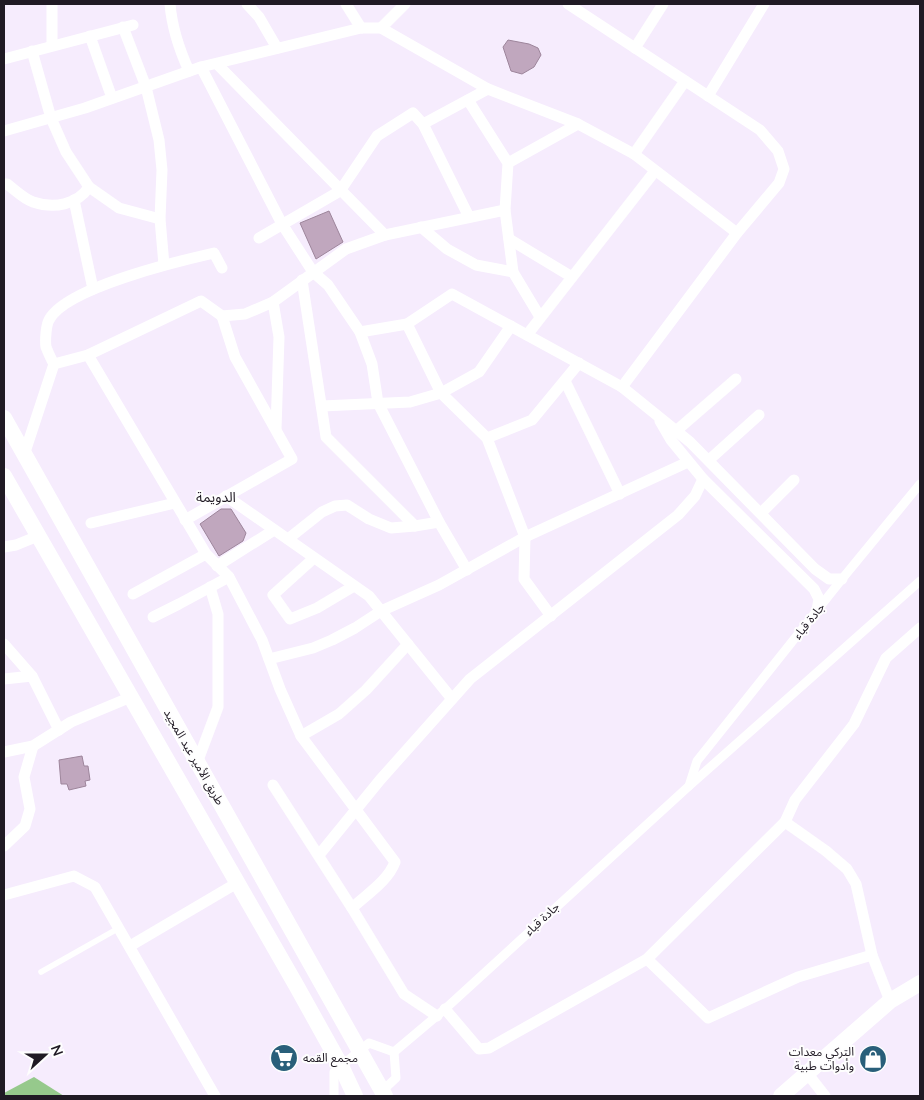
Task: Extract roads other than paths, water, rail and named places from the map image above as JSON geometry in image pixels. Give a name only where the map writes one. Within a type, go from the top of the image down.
[{"type":"main road","name":"طريق الأمير عبد المجيد","points":[[4,418],[360,1050],[381,1095]]},
{"type":"main road","name":"طريق الأمير عبد المجيد","points":[[4,476],[296,985],[341,1066],[355,1096]]},
{"type":"main road","points":[[204,825],[226,814]]},
{"type":"main road","points":[[782,1096],[890,1001],[920,983]]},
{"type":"street","points":[[52,4],[52,45]]},
{"type":"street","points":[[170,4],[171,21],[179,49],[189,71]]},
{"type":"street","points":[[247,4],[258,17],[278,48]]},
{"type":"street","points":[[346,4],[361,28]]},
{"type":"street","points":[[382,28],[405,4]]},
{"type":"street","points":[[568,4],[760,130],[778,151],[784,169],[779,183],[737,233],[622,387]]},
{"type":"street","points":[[635,48],[662,4]]},
{"type":"street","points":[[708,96],[764,4]]},
{"type":"street","points":[[4,59],[128,26],[159,140],[162,170],[160,219],[164,265]]},
{"type":"street","points":[[4,131],[51,118],[201,67],[361,28],[382,28],[488,89],[578,124],[634,154],[737,233]]},
{"type":"street","points":[[90,36],[112,98]]},
{"type":"street","points":[[32,51],[51,118],[66,152],[89,187],[120,208],[160,219]]},
{"type":"street","points":[[217,64],[384,235]]},
{"type":"street","points":[[201,67],[282,224],[313,272],[328,285],[360,332],[372,364],[378,402],[439,522],[467,570]]},
{"type":"street","points":[[634,154],[685,80]]},
{"type":"street","points":[[423,124],[488,89]]},
{"type":"street","points":[[468,100],[508,163],[505,210],[513,272],[540,318]]},
{"type":"street","points":[[259,238],[340,192],[377,136],[413,113],[423,124],[469,217]]},
{"type":"street","points":[[508,163],[578,124]]},
{"type":"street","points":[[527,335],[655,171]]},
{"type":"street","points":[[4,184],[7,184],[33,202],[60,206],[84,196],[89,187]]},
{"type":"street","points":[[74,200],[93,289]]},
{"type":"street","points":[[222,316],[245,314],[273,302],[346,249],[384,235],[505,210]]},
{"type":"street","points":[[421,227],[446,249],[476,265],[513,272]]},
{"type":"street","points":[[509,239],[572,277]]},
{"type":"street","points":[[24,455],[54,364],[46,346],[48,321],[58,308],[93,289],[164,265],[214,253],[222,268]]},
{"type":"street","points":[[302,280],[326,437],[415,526]]},
{"type":"street","points":[[360,332],[407,324],[452,294],[622,387],[709,460],[815,569],[829,579],[842,579]]},
{"type":"street","points":[[54,364],[88,355],[201,301],[222,316],[235,357],[292,459],[185,520]]},
{"type":"street","points":[[273,302],[279,337],[276,430]]},
{"type":"street","points":[[407,324],[441,393],[487,438],[525,537],[524,579],[551,616]]},
{"type":"street","points":[[322,406],[410,402],[441,393],[479,372],[511,326]]},
{"type":"street","points":[[88,355],[206,554],[228,577],[262,640],[280,689],[301,736],[395,862],[387,877],[352,908]]},
{"type":"street","points":[[487,438],[532,420],[579,364]]},
{"type":"street","points":[[676,431],[736,379]]},
{"type":"street","points":[[565,381],[620,494]]},
{"type":"street","points":[[655,414],[670,440],[703,479],[814,589],[819,599],[817,610]]},
{"type":"street","points":[[709,460],[759,415]]},
{"type":"street","points":[[269,659],[313,648],[355,628],[381,611],[467,570],[525,537],[688,462]]},
{"type":"street","points":[[319,855],[380,780],[470,679],[678,515],[695,496],[703,479]]},
{"type":"street","points":[[760,513],[794,480]]},
{"type":"street","name":"جادة قباء","points":[[689,786],[697,761],[920,484]]},
{"type":"street","points":[[226,496],[369,596],[452,699]]},
{"type":"street","points":[[90,523],[175,503]]},
{"type":"street","points":[[288,539],[322,512],[347,505],[369,519],[391,528],[439,522]]},
{"type":"street","points":[[217,566],[274,530]]},
{"type":"street","points":[[4,547],[16,545],[38,536]]},
{"type":"street","points":[[133,594],[206,554]]},
{"type":"street","points":[[314,558],[272,595],[290,619],[316,608],[354,586]]},
{"type":"street","points":[[153,617],[228,577]]},
{"type":"street","name":"جادة قباء","points":[[394,1052],[441,1012],[689,786],[920,581]]},
{"type":"street","points":[[197,763],[218,707],[218,614],[210,587]]},
{"type":"street","points":[[274,785],[404,994],[441,1012],[479,1049],[489,1048],[647,959],[786,822],[795,800],[854,724],[886,658],[920,628]]},
{"type":"street","points":[[4,644],[32,676],[59,730]]},
{"type":"street","points":[[301,736],[339,714],[359,696],[408,644]]},
{"type":"street","points":[[4,679],[32,676]]},
{"type":"street","points":[[4,752],[33,746],[71,722],[131,697]]},
{"type":"street","points":[[4,846],[25,826],[28,817],[30,809],[24,777],[33,746]]},
{"type":"street","points":[[786,822],[847,869],[856,884],[872,955],[890,1001]]},
{"type":"street","points":[[4,894],[74,876],[96,886],[215,1096]]},
{"type":"street","points":[[130,946],[237,883]]},
{"type":"street","points":[[647,959],[708,1018],[798,976],[872,955]]},
{"type":"street","points":[[334,1096],[334,1072],[368,1043],[394,1052],[396,1078],[381,1095]]},
{"type":"street","points":[[807,1073],[826,1096]]},
{"type":"lane","points":[[41,972],[119,928]]},
{"type":"place","name":"مجمع القمه","points":[[284,1058]]},
{"type":"place","name":"التركي معدات وأدوات طبية","points":[[873,1059]]},
{"type":"district","name":"الدويمة","points":[[216,497]]}]
